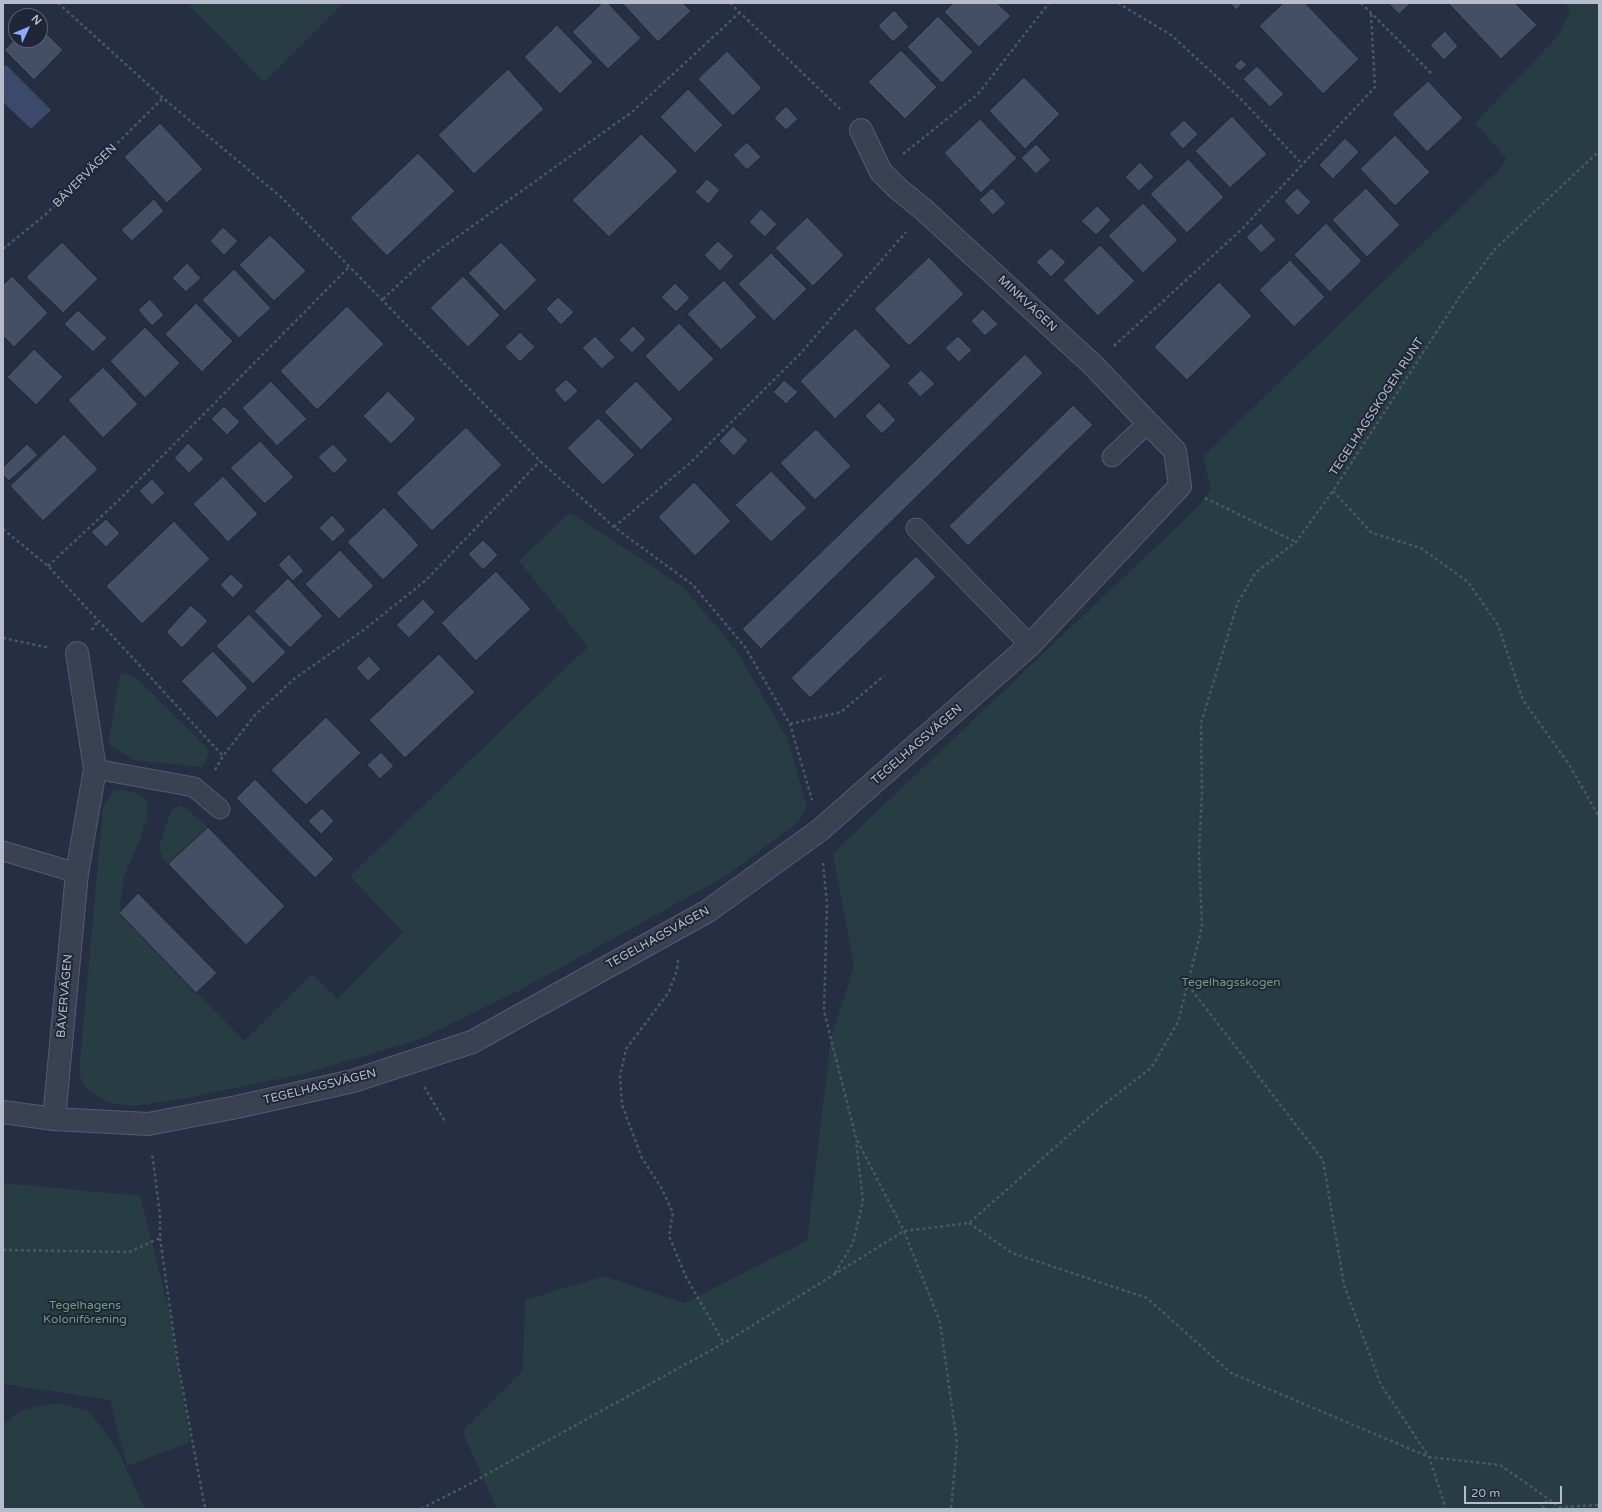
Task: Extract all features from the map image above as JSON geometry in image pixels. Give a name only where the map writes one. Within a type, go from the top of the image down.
[{"type":"street","name":"MINKVÄGEN","points":[[862,130],[881,172],[1093,365],[1175,451],[1180,486]]},
{"type":"street","name":"TEGELHAGSVÄGEN","points":[[3,1112],[54,1118],[148,1124],[237,1107],[353,1082],[472,1042],[708,911],[820,830],[1030,645],[1180,486]]},
{"type":"street","name":"BÄVERVÄGEN","points":[[54,1118],[77,873],[95,769],[77,653]]},
{"type":"lane","points":[[1112,457],[1148,423]]},
{"type":"lane","points":[[916,528],[1030,645]]},
{"type":"lane","points":[[95,769],[194,787],[220,809]]},
{"type":"lane","points":[[3,851],[77,873]]},
{"type":"path","points":[[58,3],[163,98],[282,198],[349,267],[383,299],[540,461],[614,527],[693,585],[745,647],[790,724],[820,830],[827,904],[824,1011],[856,1138],[863,1201],[853,1243],[834,1274]]},
{"type":"path","points":[[730,3],[862,130]]},
{"type":"path","points":[[881,172],[978,94],[1049,3]]},
{"type":"path","points":[[1118,3],[1171,35],[1241,99],[1302,164]]},
{"type":"path","points":[[1361,3],[1432,74]]},
{"type":"path","points":[[383,299],[425,260],[632,112],[740,12]]},
{"type":"path","points":[[1093,365],[1242,229],[1375,87],[1371,14]]},
{"type":"path","name":"BÄVERVÄGEN","points":[[3,249],[45,215],[163,98]]},
{"type":"path","name":"TEGELHAGSSKOGEN RUNT","points":[[1599,151],[1495,249],[1460,296],[1334,491],[1372,533],[1421,548],[1468,582],[1498,625],[1523,700],[1570,766],[1599,817]]},
{"type":"path","points":[[614,527],[690,463],[800,354],[924,210]]},
{"type":"path","points":[[48,566],[124,496],[349,267]]},
{"type":"path","points":[[201,793],[223,756],[255,715],[294,679],[365,629],[426,581],[540,461]]},
{"type":"path","points":[[1180,486],[1296,542]]},
{"type":"path","points":[[420,1509],[464,1487],[724,1343],[904,1231],[969,1223],[1102,1106],[1151,1068],[1178,1022],[1202,927],[1199,854],[1202,792],[1201,723],[1238,602],[1256,572],[1296,542],[1334,491]]},
{"type":"path","points":[[3,529],[48,566],[223,756]]},
{"type":"path","points":[[3,638],[77,653]]},
{"type":"path","points":[[790,724],[841,712],[884,676]]},
{"type":"path","points":[[663,936],[675,953],[678,962],[678,970],[669,992],[626,1049],[620,1076],[622,1105],[642,1158],[662,1188],[673,1213],[669,1236],[686,1277],[724,1343]]},
{"type":"path","points":[[1188,984],[1323,1160],[1344,1285],[1381,1385],[1429,1457],[1446,1509]]},
{"type":"path","points":[[409,1063],[446,1123]]},
{"type":"path","points":[[148,1124],[160,1215],[160,1238],[178,1364],[206,1509]]},
{"type":"path","points":[[856,1138],[904,1231],[940,1322],[957,1443],[951,1509]]},
{"type":"path","points":[[969,1223],[1012,1253],[1147,1298],[1231,1373],[1429,1457],[1500,1465],[1560,1507],[1599,1505]]},
{"type":"path","points":[[3,1250],[129,1252],[160,1238]]},
{"type":"path","points":[[1543,1509],[1547,1499]]},
{"type":"green space","points":[[187,3],[344,3],[264,82]]},
{"type":"green space","name":"Tegelhagsskogen","points":[[1564,3],[1599,3],[1599,1509],[497,1509],[462,1431],[523,1371],[525,1300],[604,1276],[684,1303],[807,1241],[831,1038],[854,967],[833,853],[1200,505],[1211,488],[1203,456],[1502,167],[1506,158],[1475,123],[1560,34],[1570,10]]},
{"type":"green space","points":[[570,513],[639,557],[686,590],[736,650],[787,738],[807,807],[798,822],[726,876],[520,990],[418,1040],[307,1073],[181,1099],[131,1106],[107,1102],[85,1088],[79,1073],[103,808],[109,798],[115,791],[123,790],[136,793],[143,797],[148,803],[147,817],[140,839],[124,877],[119,913],[244,1041],[312,974],[338,999],[403,932],[350,876],[588,647],[519,561]]},
{"type":"green space","points":[[121,672],[137,679],[210,751],[203,767],[133,760],[108,743]]},
{"type":"green space","points":[[175,807],[184,807],[208,827],[168,864],[163,858],[160,850],[160,844],[171,811]]},
{"type":"green space","name":"Tegelhagens Koloniförening","points":[[3,1183],[140,1196],[170,1315],[190,1442],[127,1466],[110,1400],[3,1384]]},
{"type":"green space","points":[[58,1403],[89,1411],[116,1447],[145,1509],[3,1509],[3,1425],[21,1410]]},
{"type":"water","points":[[6,65],[51,110],[31,129],[3,102],[3,68]]},
{"type":"building","points":[[602,3],[608,3],[641,38],[608,69],[572,32]]},
{"type":"building","points":[[622,3],[683,3],[691,11],[658,42]]},
{"type":"building","points":[[953,3],[997,3],[1011,16],[979,47],[944,12]]},
{"type":"building","points":[[1230,3],[1243,3],[1236,10]]},
{"type":"building","points":[[1283,3],[1305,3],[1359,59],[1323,94],[1259,26]]},
{"type":"building","points":[[1388,3],[1411,3],[1399,14]]},
{"type":"building","points":[[1515,3],[1537,25],[1501,59],[1449,4]]},
{"type":"building","points":[[894,10],[909,27],[893,42],[878,26]]},
{"type":"building","points":[[938,16],[973,52],[942,83],[907,47]]},
{"type":"building","points":[[557,25],[593,62],[560,94],[524,57]]},
{"type":"building","points":[[1445,31],[1458,46],[1444,60],[1430,45]]},
{"type":"building","points":[[48,35],[63,50],[34,80],[4,50],[8,46],[8,48],[48,48]]},
{"type":"building","points":[[901,50],[937,87],[905,119],[868,82]]},
{"type":"building","points":[[727,51],[762,88],[733,116],[698,79]]},
{"type":"building","points":[[1241,59],[1247,65],[1240,71],[1234,66]]},
{"type":"building","points":[[1257,66],[1284,94],[1270,107],[1243,79]]},
{"type":"building","points":[[508,69],[544,109],[474,174],[438,135]]},
{"type":"building","points":[[1024,77],[1060,114],[1025,149],[989,111]]},
{"type":"building","points":[[1428,81],[1463,118],[1427,152],[1392,114]]},
{"type":"building","points":[[688,89],[723,125],[695,153],[660,117]]},
{"type":"building","points":[[786,106],[798,119],[786,130],[774,118]]},
{"type":"building","points":[[1232,116],[1267,154],[1230,188],[1195,151]]},
{"type":"building","points":[[980,119],[1017,158],[981,193],[944,153]]},
{"type":"building","points":[[1184,120],[1198,134],[1183,149],[1169,134]]},
{"type":"building","points":[[160,123],[203,169],[167,203],[124,157]]},
{"type":"building","points":[[641,134],[678,171],[609,237],[572,200]]},
{"type":"building","points":[[1395,135],[1430,172],[1395,206],[1360,169]]},
{"type":"building","points":[[1345,138],[1359,152],[1333,179],[1319,165]]},
{"type":"building","points":[[747,142],[761,157],[747,170],[733,155]]},
{"type":"building","points":[[1036,144],[1051,160],[1036,174],[1021,158]]},
{"type":"building","points":[[418,153],[455,191],[387,256],[350,218]]},
{"type":"building","points":[[1188,159],[1224,197],[1187,233],[1150,194]]},
{"type":"building","points":[[1140,162],[1154,177],[1139,191],[1125,177]]},
{"type":"building","points":[[707,179],[720,190],[708,204],[695,192]]},
{"type":"building","points":[[992,188],[1006,203],[993,215],[979,200]]},
{"type":"building","points":[[1297,188],[1311,202],[1298,216],[1284,201]]},
{"type":"building","points":[[1366,188],[1400,225],[1367,257],[1332,220]]},
{"type":"building","points":[[154,199],[164,211],[132,241],[121,230]]},
{"type":"building","points":[[1143,203],[1178,240],[1143,273],[1108,236]]},
{"type":"building","points":[[1097,206],[1111,220],[1096,235],[1081,221]]},
{"type":"building","points":[[761,209],[777,224],[765,237],[749,222]]},
{"type":"building","points":[[807,217],[844,255],[813,286],[775,248]]},
{"type":"building","points":[[1261,223],[1276,240],[1261,253],[1246,237]]},
{"type":"building","points":[[1326,223],[1362,261],[1330,292],[1294,255]]},
{"type":"building","points":[[223,227],[238,241],[224,255],[210,241]]},
{"type":"building","points":[[270,235],[306,271],[274,301],[239,265]]},
{"type":"building","points":[[718,241],[734,256],[720,271],[704,255]]},
{"type":"building","points":[[62,242],[98,279],[63,313],[26,277]]},
{"type":"building","points":[[501,242],[537,280],[505,311],[468,273]]},
{"type":"building","points":[[1100,245],[1135,281],[1098,316],[1063,280]]},
{"type":"building","points":[[1051,248],[1066,262],[1051,277],[1036,262]]},
{"type":"building","points":[[771,253],[807,289],[774,321],[738,284]]},
{"type":"building","points":[[929,257],[964,294],[909,346],[874,309]]},
{"type":"building","points":[[1290,260],[1325,297],[1294,327],[1259,290]]},
{"type":"building","points":[[187,263],[201,278],[186,292],[172,278]]},
{"type":"building","points":[[234,269],[271,308],[239,338],[202,300]]},
{"type":"building","points":[[12,276],[48,313],[14,347],[3,336],[3,285]]},
{"type":"building","points":[[463,276],[500,315],[468,347],[430,308]]},
{"type":"building","points":[[724,280],[757,317],[721,350],[687,314]]},
{"type":"building","points":[[1219,282],[1252,316],[1187,380],[1154,347]]},
{"type":"building","points":[[675,283],[690,298],[676,312],[661,297]]},
{"type":"building","points":[[558,297],[574,312],[561,325],[546,309]]},
{"type":"building","points":[[150,299],[164,315],[152,326],[138,310]]},
{"type":"building","points":[[196,303],[233,341],[202,372],[165,334]]},
{"type":"building","points":[[347,306],[384,344],[317,410],[280,371]]},
{"type":"building","points":[[983,309],[998,324],[985,336],[971,321]]},
{"type":"building","points":[[78,310],[107,338],[93,352],[64,324]]},
{"type":"building","points":[[679,323],[714,359],[679,392],[645,356]]},
{"type":"building","points":[[633,326],[646,339],[632,353],[619,340]]},
{"type":"building","points":[[145,327],[180,363],[145,398],[110,361]]},
{"type":"building","points":[[855,328],[891,366],[835,419],[800,381]]},
{"type":"building","points":[[520,332],[535,347],[520,362],[505,347]]},
{"type":"building","points":[[595,336],[615,357],[602,369],[582,348]]},
{"type":"building","points":[[958,336],[972,350],[959,362],[945,348]]},
{"type":"building","points":[[34,349],[63,377],[36,405],[7,377]]},
{"type":"building","points":[[1025,354],[1043,373],[761,649],[742,629]]},
{"type":"building","points":[[103,367],[138,404],[103,438],[68,400]]},
{"type":"building","points":[[921,370],[935,384],[920,397],[907,383]]},
{"type":"building","points":[[566,379],[578,391],[565,403],[554,390]]},
{"type":"building","points":[[784,380],[798,392],[786,404],[773,392]]},
{"type":"building","points":[[271,381],[307,419],[277,446],[242,408]]},
{"type":"building","points":[[636,381],[673,419],[641,450],[604,412]]},
{"type":"building","points":[[388,391],[416,419],[391,444],[363,416]]},
{"type":"building","points":[[879,402],[896,420],[882,434],[865,416]]},
{"type":"building","points":[[1073,405],[1093,425],[968,546],[949,526]]},
{"type":"building","points":[[224,406],[240,422],[227,435],[211,419]]},
{"type":"building","points":[[598,418],[635,455],[603,485],[567,448]]},
{"type":"building","points":[[733,426],[748,440],[734,456],[719,441]]},
{"type":"building","points":[[466,427],[502,465],[432,531],[396,493]]},
{"type":"building","points":[[816,429],[851,466],[815,500],[780,463]]},
{"type":"building","points":[[64,434],[98,469],[43,521],[10,486]]},
{"type":"building","points":[[260,441],[294,477],[265,504],[230,468]]},
{"type":"building","points":[[188,443],[204,459],[189,473],[174,458]]},
{"type":"building","points":[[27,444],[38,455],[9,481],[3,475],[3,467]]},
{"type":"building","points":[[333,444],[348,460],[334,474],[318,457]]},
{"type":"building","points":[[771,471],[807,508],[771,542],[735,505]]},
{"type":"building","points":[[223,476],[258,514],[228,542],[193,504]]},
{"type":"building","points":[[152,479],[165,493],[152,505],[139,491]]},
{"type":"building","points":[[694,482],[731,521],[695,556],[658,517]]},
{"type":"building","points":[[384,507],[419,545],[383,580],[347,542]]},
{"type":"building","points":[[332,515],[346,530],[333,542],[319,528]]},
{"type":"building","points":[[106,519],[120,533],[106,547],[91,532]]},
{"type":"building","points":[[174,521],[210,559],[142,624],[106,586]]},
{"type":"building","points":[[483,540],[498,555],[483,570],[468,554]]},
{"type":"building","points":[[340,550],[374,586],[339,619],[305,584]]},
{"type":"building","points":[[289,554],[304,571],[293,581],[278,565]]},
{"type":"building","points":[[916,556],[936,577],[810,698],[791,678]]},
{"type":"building","points":[[496,571],[531,609],[476,661],[441,623]]},
{"type":"building","points":[[231,574],[244,586],[233,598],[220,585]]},
{"type":"building","points":[[288,578],[323,616],[290,648],[254,611]]},
{"type":"building","points":[[423,599],[435,612],[409,638],[396,625]]},
{"type":"building","points":[[191,605],[208,621],[182,648],[166,632]]},
{"type":"building","points":[[249,614],[286,652],[253,684],[216,646]]},
{"type":"building","points":[[213,651],[248,688],[217,718],[181,681]]},
{"type":"building","points":[[439,654],[475,692],[405,758],[369,720]]},
{"type":"building","points":[[369,656],[381,669],[368,681],[356,668]]},
{"type":"building","points":[[326,717],[361,753],[306,805],[271,770]]},
{"type":"building","points":[[381,752],[394,766],[380,779],[367,765]]},
{"type":"building","points":[[255,779],[334,859],[315,878],[236,798]]},
{"type":"building","points":[[322,808],[334,821],[321,834],[308,821]]},
{"type":"building","points":[[208,827],[285,906],[246,945],[168,864]]},
{"type":"building","points":[[138,893],[217,973],[196,993],[119,913]]}]
